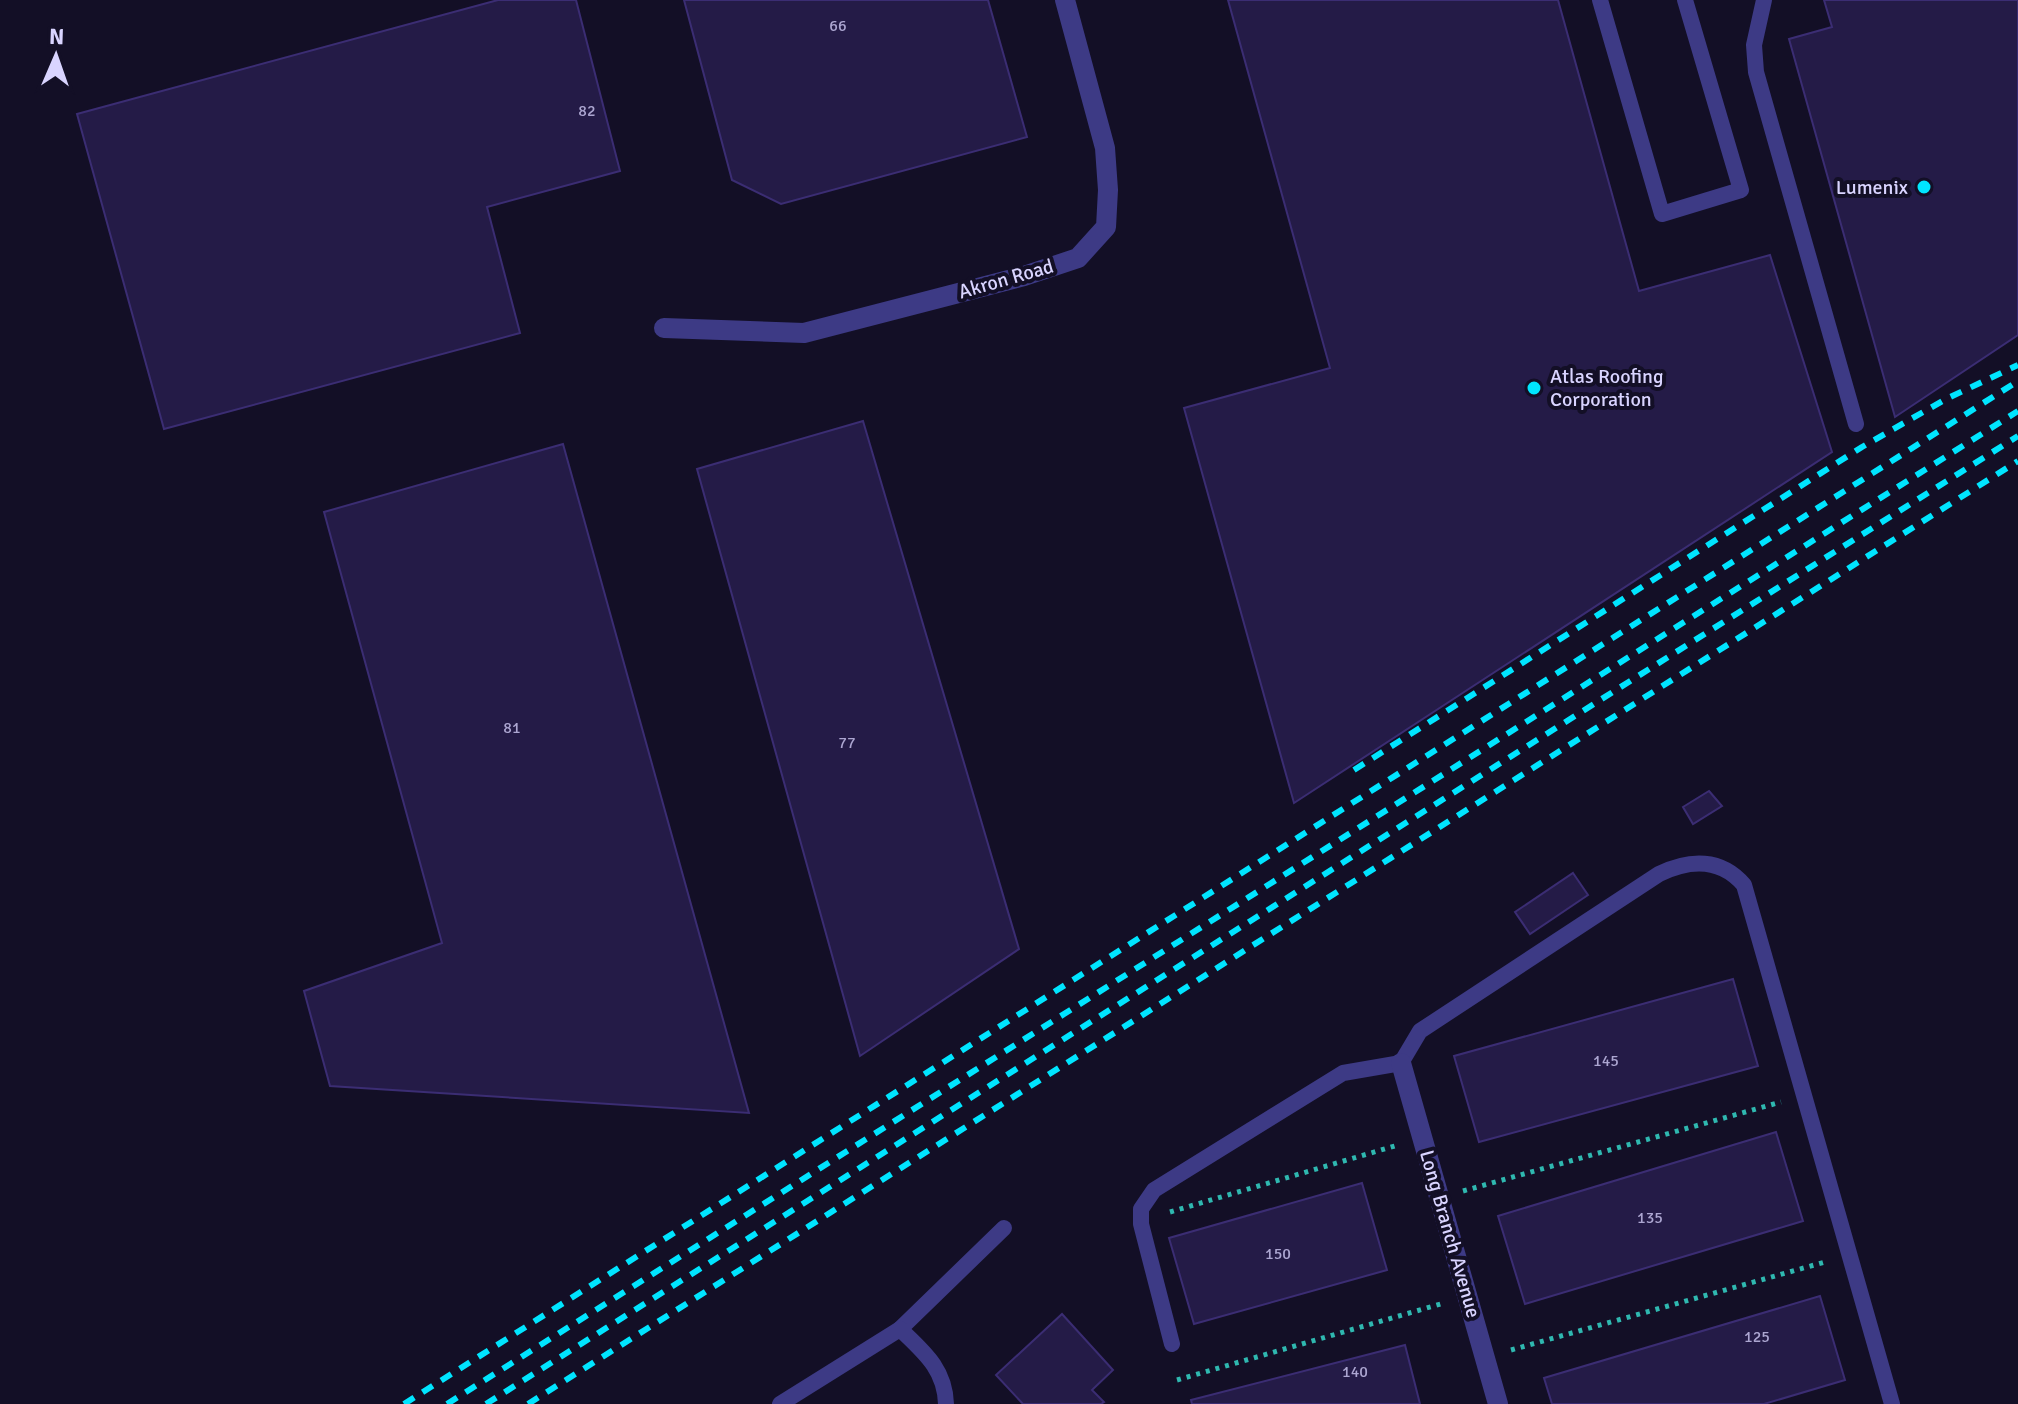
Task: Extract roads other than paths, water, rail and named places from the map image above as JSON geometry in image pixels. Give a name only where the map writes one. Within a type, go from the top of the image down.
[{"type":"street","name":"Akron Road","points":[[664,328],[804,333],[1024,276],[1078,258],[1106,227],[1108,190],[1105,148],[1065,0]]},
{"type":"street","name":"Long Branch Avenue","points":[[1401,1063],[1498,1404]]},
{"type":"lane","points":[[1600,0],[1662,214],[1741,190],[1685,0]]},
{"type":"lane","points":[[1764,0],[1754,45],[1756,72],[1856,424]]},
{"type":"lane","points":[[1172,1344],[1141,1221],[1144,1202],[1154,1190],[1343,1073],[1401,1063],[1420,1031],[1659,874],[1674,867],[1702,862],[1723,867],[1744,885],[1892,1404]]},
{"type":"lane","points":[[780,1404],[900,1329],[1004,1228]]},
{"type":"lane","points":[[900,1329],[932,1361],[946,1384],[946,1404]]},
{"type":"railway","points":[[1354,770],[1862,447],[1946,399],[2018,365]]},
{"type":"railway","points":[[404,1404],[2018,381]]},
{"type":"railway","points":[[447,1404],[2018,411]]},
{"type":"railway","points":[[486,1404],[2018,436]]},
{"type":"railway","points":[[528,1404],[2018,461]]},
{"type":"place","name":"Lumenix","points":[[1924,187]]},
{"type":"place","name":"Atlas Roofing Corporation","points":[[1534,388]]}]
